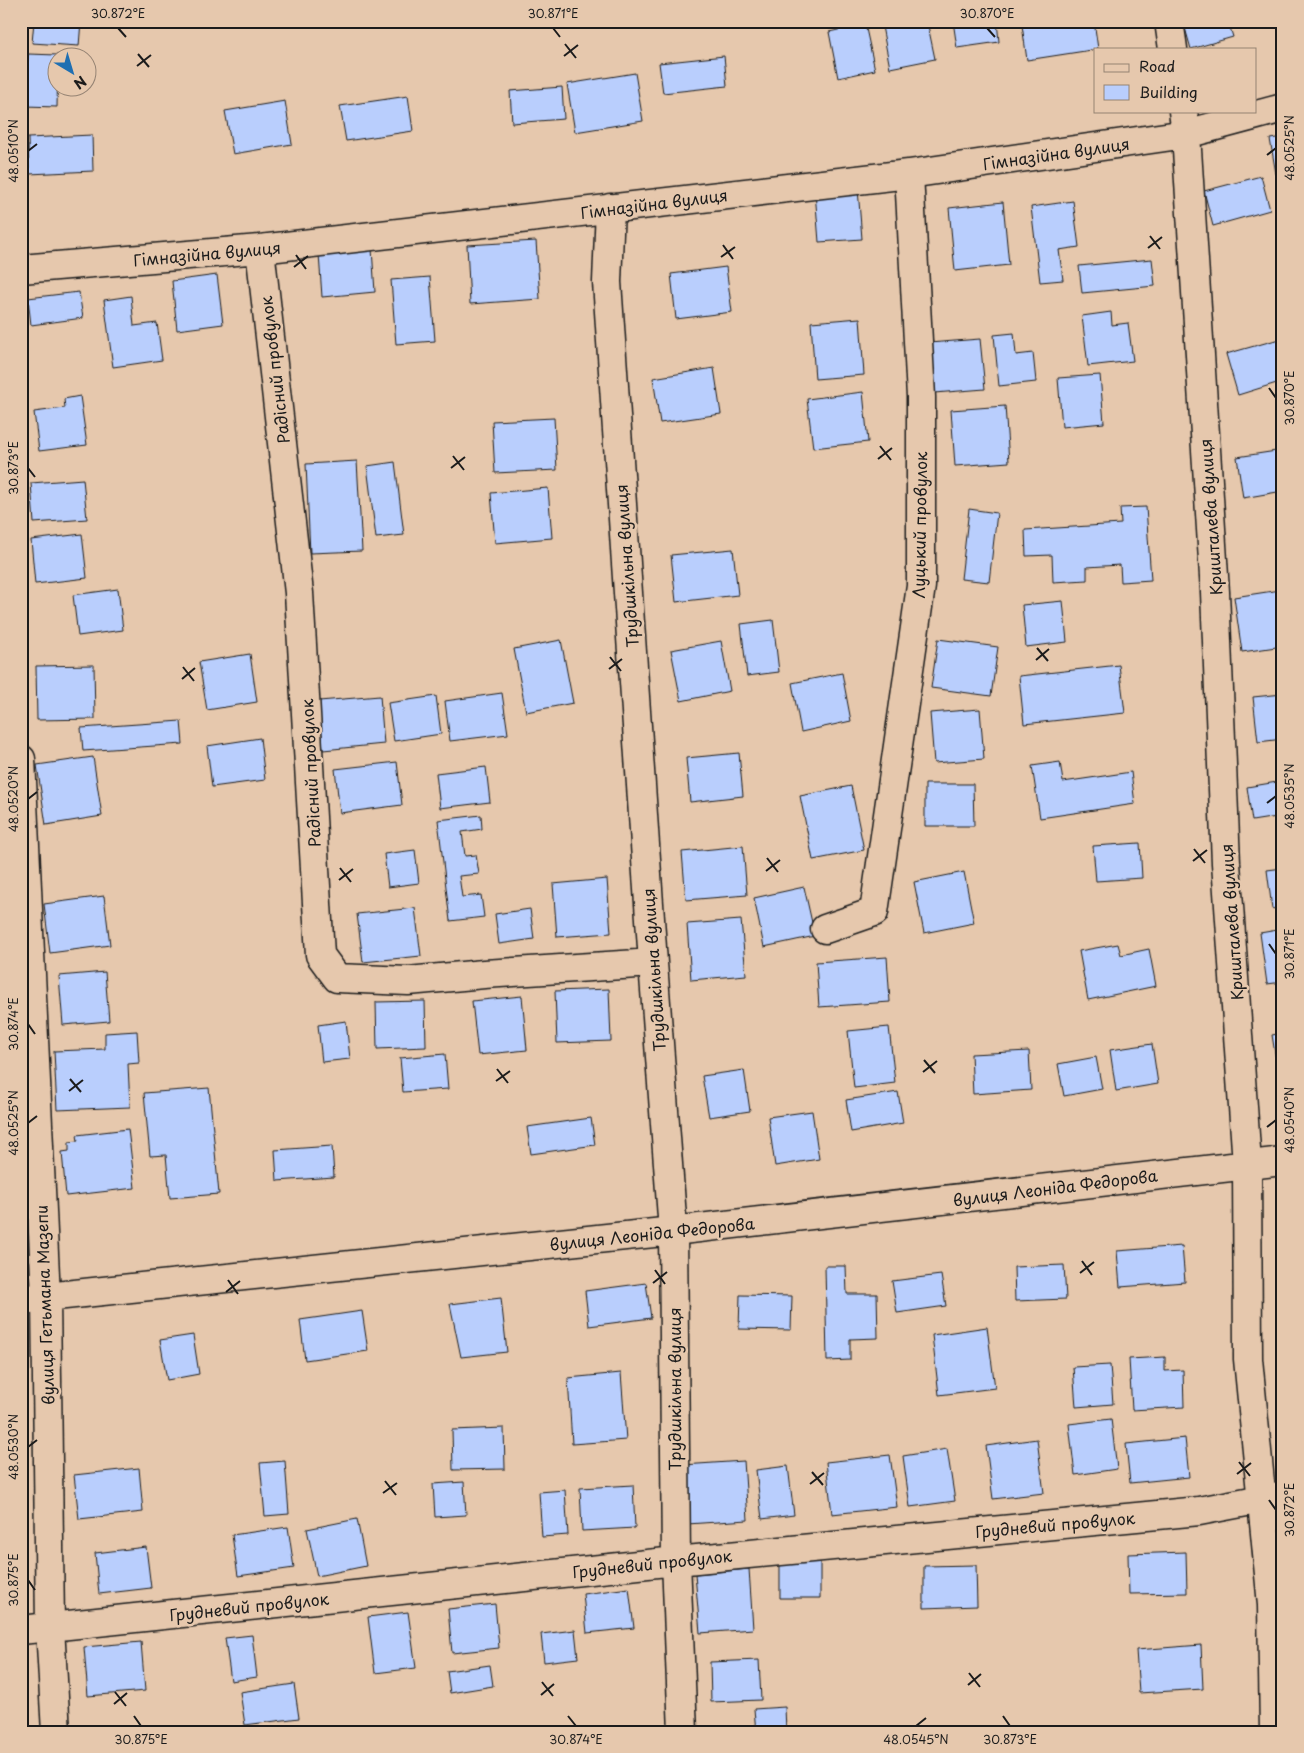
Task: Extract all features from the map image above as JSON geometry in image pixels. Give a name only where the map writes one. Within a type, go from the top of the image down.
[{"type":"street","points":[[1169,21],[1173,48]]},
{"type":"street","name":"Гімназійна вулиця","points":[[1256,112],[1283,108]]},
{"type":"street","name":"Гімназійна вулиця","points":[[21,269],[260,249],[909,174],[1185,122],[1255,112]]},
{"type":"street","name":"Кришталева вулиця","points":[[1185,122],[1215,592],[1226,864],[1247,1164],[1248,1359],[1272,1498],[1274,1732]]},
{"type":"street","name":"Луцький провулок","points":[[825,929],[874,912],[921,586],[921,397],[909,174]]},
{"type":"street","name":"Трудшкільна вулиця","points":[[610,208],[607,282],[673,1231],[676,1561],[683,1732]]},
{"type":"street","name":"Радісний провулок","points":[[260,249],[300,593],[320,955],[337,978],[408,981],[653,963]]},
{"type":"street","name":"вулиця Гетьмана Мазепи","points":[[21,759],[34,1298],[56,1732]]},
{"type":"street","name":"вулиця Леоніда Федорова","points":[[34,1298],[673,1231],[1283,1161]]},
{"type":"street","name":"Грудневий провулок","points":[[21,1630],[676,1561],[1199,1511],[1272,1498]]},
{"type":"building","points":[[34,21],[81,21],[79,46],[32,43]]},
{"type":"building","points":[[881,21],[927,21],[935,59],[890,68]]},
{"type":"building","points":[[953,21],[997,21],[999,42],[957,48]]},
{"type":"building","points":[[1047,21],[1094,21],[1098,48],[1027,60],[1022,25]]},
{"type":"building","points":[[1183,21],[1228,21],[1233,37],[1191,48]]},
{"type":"building","points":[[865,24],[875,70],[838,78],[829,32]]},
{"type":"building","points":[[28,54],[48,55],[48,98],[57,98],[57,107],[25,106]]},
{"type":"building","points":[[724,56],[727,86],[663,93],[659,63]]},
{"type":"building","points":[[635,73],[643,121],[575,132],[567,84]]},
{"type":"building","points":[[562,87],[564,119],[512,123],[510,91]]},
{"type":"building","points":[[408,96],[413,131],[346,141],[340,106]]},
{"type":"building","points":[[285,101],[292,144],[233,154],[225,111]]},
{"type":"building","points":[[92,135],[93,171],[29,174],[28,138]]},
{"type":"building","points":[[1283,137],[1283,173],[1276,174],[1270,139]]},
{"type":"building","points":[[1261,176],[1270,210],[1213,226],[1204,191]]},
{"type":"building","points":[[858,189],[862,239],[819,242],[815,192]]},
{"type":"building","points":[[1073,201],[1079,247],[1059,250],[1063,280],[1040,282],[1031,207]]},
{"type":"building","points":[[1003,202],[1009,265],[955,271],[949,208]]},
{"type":"building","points":[[536,241],[540,299],[470,304],[467,245]]},
{"type":"building","points":[[372,249],[375,292],[322,297],[319,254]]},
{"type":"building","points":[[1152,259],[1155,286],[1082,293],[1079,266]]},
{"type":"building","points":[[726,267],[732,312],[676,319],[671,274]]},
{"type":"building","points":[[217,275],[223,324],[177,330],[172,281]]},
{"type":"building","points":[[430,277],[435,341],[396,344],[391,280]]},
{"type":"building","points":[[79,292],[83,318],[31,325],[28,298]]},
{"type":"building","points":[[131,296],[134,326],[157,323],[162,360],[113,367],[104,300]]},
{"type":"building","points":[[1111,312],[1112,325],[1128,323],[1133,361],[1088,366],[1082,316]]},
{"type":"building","points":[[860,318],[864,375],[815,379],[811,322]]},
{"type":"building","points":[[1014,333],[1016,355],[1033,353],[1036,382],[999,386],[994,335]]},
{"type":"building","points":[[1283,338],[1283,381],[1238,395],[1226,354]]},
{"type":"building","points":[[980,339],[985,389],[934,393],[929,343]]},
{"type":"building","points":[[714,368],[721,414],[660,423],[653,378]]},
{"type":"building","points":[[1100,375],[1104,423],[1062,427],[1058,378]]},
{"type":"building","points":[[863,392],[868,442],[813,448],[807,399]]},
{"type":"building","points":[[80,396],[87,445],[39,451],[34,412],[65,408],[64,399]]},
{"type":"building","points":[[1005,406],[1009,462],[955,466],[951,410]]},
{"type":"building","points":[[554,418],[557,470],[495,473],[492,421]]},
{"type":"building","points":[[1283,450],[1283,491],[1243,498],[1237,457]]},
{"type":"building","points":[[357,461],[362,551],[310,553],[306,464]]},
{"type":"building","points":[[395,462],[404,535],[376,538],[367,466]]},
{"type":"building","points":[[83,479],[87,519],[34,523],[31,483]]},
{"type":"building","points":[[548,488],[552,538],[495,543],[491,493]]},
{"type":"building","points":[[1146,507],[1151,580],[1121,582],[1120,565],[1087,567],[1087,580],[1053,582],[1052,555],[1026,556],[1025,530],[1121,524],[1120,508]]},
{"type":"building","points":[[969,509],[997,513],[989,582],[961,579]]},
{"type":"building","points":[[82,534],[87,578],[35,584],[31,540]]},
{"type":"building","points":[[733,549],[738,595],[676,602],[671,555]]},
{"type":"building","points":[[118,589],[123,630],[78,636],[73,595]]},
{"type":"building","points":[[1280,590],[1283,609],[1283,646],[1242,652],[1234,597]]},
{"type":"building","points":[[1063,601],[1067,642],[1026,647],[1022,605]]},
{"type":"building","points":[[773,620],[779,672],[747,676],[741,624]]},
{"type":"building","points":[[938,639],[998,647],[991,696],[931,688]]},
{"type":"building","points":[[561,640],[573,703],[526,712],[514,649]]},
{"type":"building","points":[[721,641],[730,691],[681,701],[671,650]]},
{"type":"building","points":[[250,654],[257,702],[207,710],[199,662]]},
{"type":"building","points":[[94,665],[95,719],[37,720],[36,666]]},
{"type":"building","points":[[1119,665],[1125,713],[1024,724],[1019,676]]},
{"type":"building","points":[[842,673],[851,721],[801,732],[792,683]]},
{"type":"building","points":[[502,693],[508,734],[450,741],[445,701]]},
{"type":"building","points":[[1283,694],[1283,739],[1258,742],[1253,697]]},
{"type":"building","points":[[380,696],[384,744],[323,750],[319,701]]},
{"type":"building","points":[[436,696],[441,734],[394,741],[388,703]]},
{"type":"building","points":[[980,709],[984,759],[934,763],[930,713]]},
{"type":"building","points":[[181,721],[183,744],[83,751],[81,728]]},
{"type":"building","points":[[260,738],[265,780],[212,787],[207,746]]},
{"type":"building","points":[[739,753],[743,796],[690,802],[686,758]]},
{"type":"building","points":[[93,757],[102,816],[46,825],[37,765]]},
{"type":"building","points":[[397,762],[402,805],[340,813],[335,769]]},
{"type":"building","points":[[1060,762],[1063,782],[1131,772],[1135,804],[1040,818],[1032,766]]},
{"type":"building","points":[[486,767],[490,802],[440,808],[436,773]]},
{"type":"building","points":[[1283,781],[1283,816],[1252,821],[1247,787]]},
{"type":"building","points":[[925,784],[973,784],[974,826],[925,826]]},
{"type":"building","points":[[851,786],[864,850],[813,860],[800,796]]},
{"type":"building","points":[[481,815],[482,829],[462,832],[465,856],[476,855],[479,874],[459,876],[462,897],[481,895],[484,917],[450,921],[438,820]]},
{"type":"building","points":[[1140,843],[1142,878],[1096,881],[1093,846]]},
{"type":"building","points":[[743,846],[747,895],[686,900],[682,852]]},
{"type":"building","points":[[415,850],[419,883],[388,887],[384,854]]},
{"type":"building","points":[[1283,868],[1283,907],[1272,909],[1267,870]]},
{"type":"building","points":[[964,872],[974,923],[924,933],[914,882]]},
{"type":"building","points":[[607,879],[611,933],[557,937],[553,884]]},
{"type":"building","points":[[804,887],[815,936],[764,947],[754,898]]},
{"type":"building","points":[[104,896],[110,945],[50,953],[44,904]]},
{"type":"building","points":[[415,908],[421,956],[363,962],[357,914]]},
{"type":"building","points":[[530,909],[534,939],[499,944],[495,914]]},
{"type":"building","points":[[741,920],[746,975],[691,980],[687,924]]},
{"type":"building","points":[[1283,929],[1283,982],[1267,984],[1260,933]]},
{"type":"building","points":[[1118,944],[1121,955],[1149,949],[1156,986],[1088,1000],[1079,951]]},
{"type":"building","points":[[887,957],[890,1002],[819,1007],[816,962]]},
{"type":"building","points":[[105,972],[109,1021],[63,1025],[59,976]]},
{"type":"building","points":[[609,989],[611,1041],[557,1043],[555,991]]},
{"type":"building","points":[[522,996],[527,1050],[478,1055],[472,1001]]},
{"type":"building","points":[[425,1001],[426,1047],[377,1049],[376,1002]]},
{"type":"building","points":[[346,1021],[350,1059],[322,1062],[318,1025]]},
{"type":"building","points":[[889,1027],[895,1083],[854,1088],[848,1031]]},
{"type":"building","points":[[137,1031],[139,1063],[128,1064],[130,1107],[57,1110],[54,1051],[105,1049],[105,1033]]},
{"type":"building","points":[[1283,1033],[1283,1071],[1278,1072],[1272,1035]]},
{"type":"building","points":[[1152,1044],[1158,1084],[1116,1091],[1110,1050]]},
{"type":"building","points":[[1029,1051],[1031,1090],[973,1094],[971,1054]]},
{"type":"building","points":[[445,1054],[448,1089],[403,1092],[400,1058]]},
{"type":"building","points":[[1096,1057],[1102,1089],[1064,1096],[1058,1064]]},
{"type":"building","points":[[744,1070],[750,1111],[709,1117],[702,1076]]},
{"type":"building","points":[[209,1088],[219,1194],[170,1198],[166,1155],[150,1156],[144,1093]]},
{"type":"building","points":[[898,1092],[903,1123],[851,1132],[846,1100]]},
{"type":"building","points":[[812,1111],[819,1159],[775,1166],[768,1117]]},
{"type":"building","points":[[591,1118],[595,1145],[531,1154],[527,1127]]},
{"type":"building","points":[[128,1129],[135,1188],[66,1196],[62,1152],[69,1151],[69,1142],[78,1141],[77,1135]]},
{"type":"building","points":[[332,1146],[334,1177],[277,1181],[275,1150]]},
{"type":"building","points":[[1182,1246],[1185,1282],[1120,1287],[1117,1251]]},
{"type":"building","points":[[1064,1265],[1066,1299],[1015,1301],[1014,1267]]},
{"type":"building","points":[[825,1266],[846,1266],[847,1294],[877,1294],[878,1338],[850,1339],[850,1360],[827,1361]]},
{"type":"building","points":[[941,1275],[946,1306],[897,1313],[892,1281]]},
{"type":"building","points":[[646,1283],[651,1318],[589,1326],[585,1291]]},
{"type":"building","points":[[740,1295],[792,1296],[791,1330],[739,1329]]},
{"type":"building","points":[[501,1298],[507,1352],[461,1357],[450,1304]]},
{"type":"building","points":[[362,1311],[368,1351],[305,1360],[300,1320]]},
{"type":"building","points":[[987,1327],[995,1388],[939,1395],[932,1335]]},
{"type":"building","points":[[193,1335],[199,1374],[167,1380],[160,1340]]},
{"type":"building","points":[[1165,1357],[1165,1371],[1183,1370],[1184,1407],[1132,1410],[1129,1359]]},
{"type":"building","points":[[1110,1365],[1113,1404],[1076,1407],[1073,1367]]},
{"type":"building","points":[[621,1373],[626,1440],[572,1444],[568,1378]]},
{"type":"building","points":[[1111,1419],[1117,1469],[1075,1475],[1069,1424]]},
{"type":"building","points":[[504,1428],[505,1469],[453,1470],[452,1430]]},
{"type":"building","points":[[1185,1438],[1189,1477],[1130,1483],[1126,1444]]},
{"type":"building","points":[[1037,1439],[1044,1493],[993,1499],[986,1446]]},
{"type":"building","points":[[947,1449],[955,1501],[910,1507],[903,1456]]},
{"type":"building","points":[[890,1455],[897,1507],[832,1514],[826,1462]]},
{"type":"building","points":[[285,1461],[289,1514],[265,1516],[260,1463]]},
{"type":"building","points":[[744,1461],[748,1520],[687,1524],[683,1465]]},
{"type":"building","points":[[788,1466],[794,1515],[762,1519],[756,1470]]},
{"type":"building","points":[[139,1468],[143,1512],[79,1519],[74,1475]]},
{"type":"building","points":[[464,1482],[466,1515],[435,1517],[433,1484]]},
{"type":"building","points":[[633,1485],[635,1528],[582,1531],[580,1488]]},
{"type":"building","points":[[565,1490],[568,1535],[542,1537],[539,1492]]},
{"type":"building","points":[[357,1519],[366,1566],[317,1576],[307,1529]]},
{"type":"building","points":[[288,1527],[294,1568],[238,1576],[232,1535]]},
{"type":"building","points":[[146,1547],[151,1588],[99,1594],[95,1553]]},
{"type":"building","points":[[1186,1552],[1187,1593],[1129,1594],[1128,1554]]},
{"type":"building","points":[[780,1561],[820,1561],[820,1598],[780,1598]]},
{"type":"building","points":[[976,1565],[977,1606],[924,1608],[924,1566]]},
{"type":"building","points":[[749,1569],[753,1629],[700,1633],[695,1574]]},
{"type":"building","points":[[629,1588],[634,1628],[587,1633],[583,1594]]},
{"type":"building","points":[[495,1604],[499,1648],[452,1653],[448,1609]]},
{"type":"building","points":[[408,1612],[416,1668],[375,1673],[368,1617]]},
{"type":"building","points":[[575,1630],[578,1658],[544,1662],[541,1634]]},
{"type":"building","points":[[252,1635],[257,1677],[231,1681],[225,1638]]},
{"type":"building","points":[[141,1642],[145,1691],[88,1696],[84,1647]]},
{"type":"building","points":[[1201,1645],[1203,1689],[1139,1693],[1136,1650]]},
{"type":"building","points":[[759,1660],[761,1700],[711,1702],[710,1662]]},
{"type":"building","points":[[490,1665],[493,1686],[450,1693],[447,1671]]},
{"type":"building","points":[[294,1684],[299,1718],[245,1725],[240,1692]]},
{"type":"building","points":[[785,1707],[786,1732],[756,1732],[754,1709]]},
{"type":"building","points":[[740,1727],[740,1732],[703,1732]]}]
